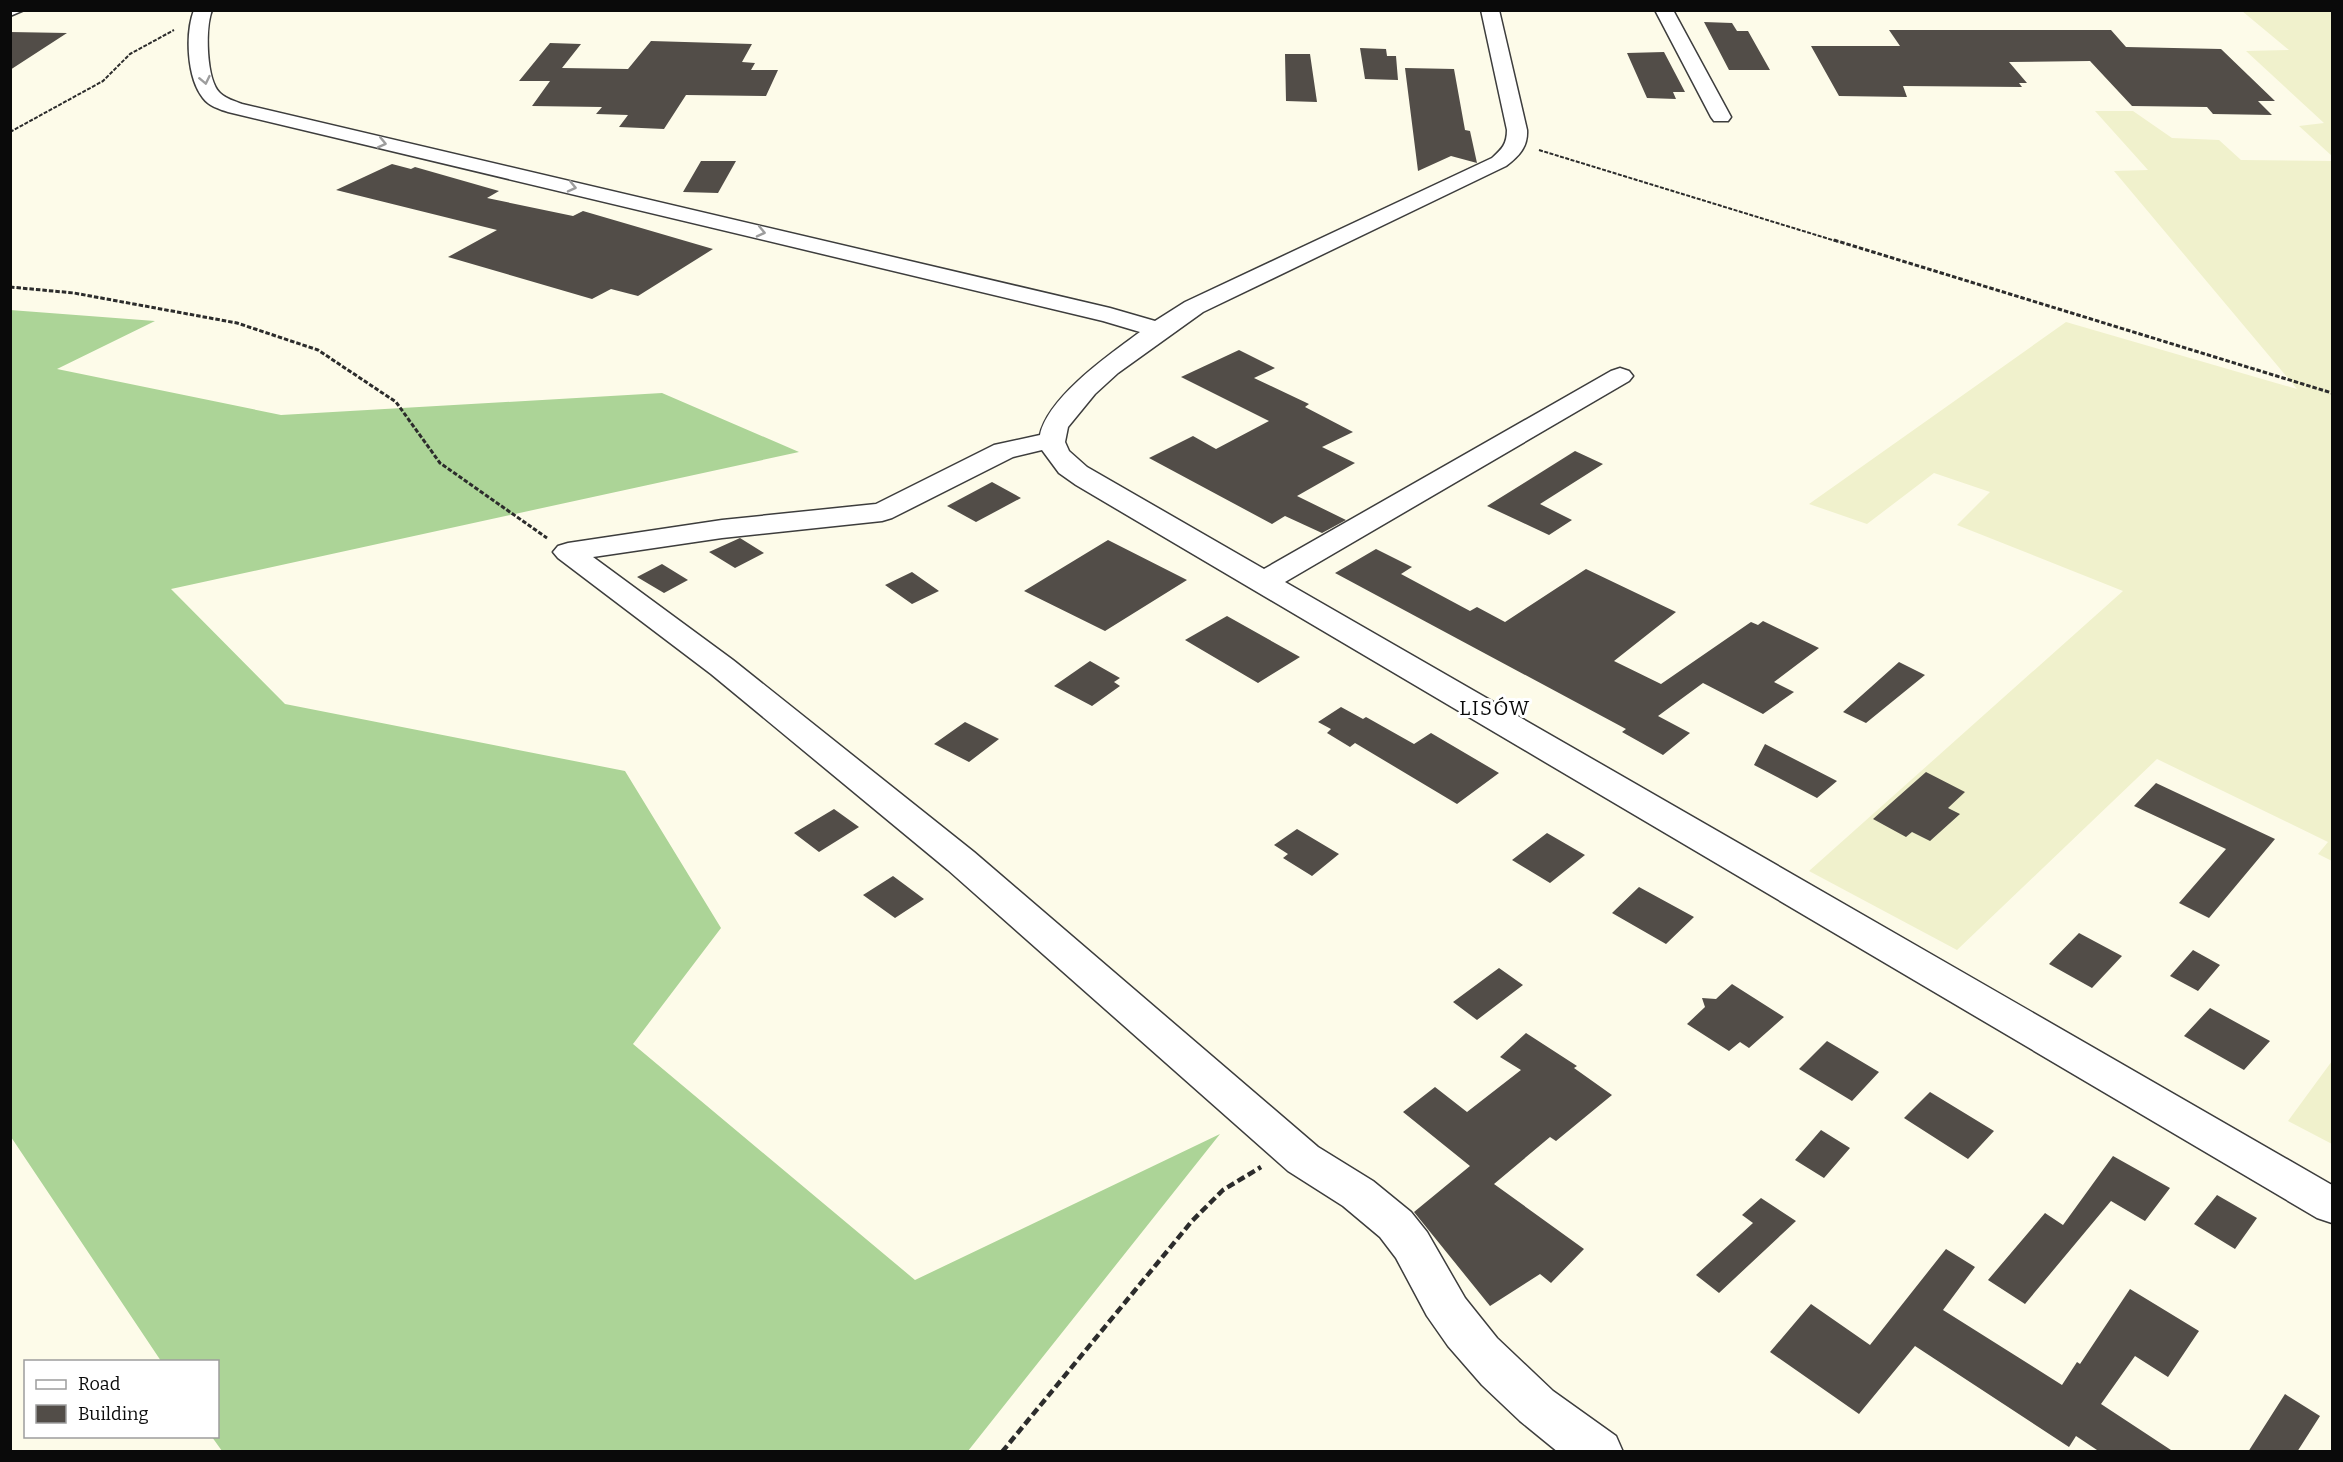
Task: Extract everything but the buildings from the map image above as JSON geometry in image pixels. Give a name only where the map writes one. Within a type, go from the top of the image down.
[{"type":"street","points":[[10,10],[15,10]]},
{"type":"street","points":[[1490,10],[1517,130],[1517,146],[1498,162],[1194,307],[1156,329],[1064,410],[1056,422],[1052,440],[1056,452],[1071,469],[2332,1206]]},
{"type":"street","points":[[1664,10],[1721,117]]},
{"type":"street","points":[[201,16],[199,49],[208,91],[218,101],[235,108],[1099,312],[1156,329]]},
{"type":"street","points":[[1263,582],[1620,376]]},
{"type":"street","points":[[568,552],[722,529],[882,512],[1004,451],[1052,440]]},
{"type":"street","points":[[568,552],[722,667],[961,861],[1303,1159],[1359,1194],[1404,1235],[1449,1312],[1503,1377],[1580,1440],[1599,1452]]},
{"type":"path","points":[[10,132],[103,81],[116,67],[145,44],[201,16]]},
{"type":"path","points":[[1517,146],[1566,157],[2332,393]]},
{"type":"path","points":[[10,287],[74,293],[237,323],[318,350],[396,402],[440,463],[568,552]]},
{"type":"path","points":[[1002,1452],[1192,1221],[1223,1190],[1258,1168],[1303,1159]]},
{"type":"green space","points":[[2242,11],[2332,11],[2332,156],[2299,126],[2324,123],[2246,51],[2289,50]]},
{"type":"green space","points":[[2095,111],[2133,111],[2172,138],[2219,140],[2241,160],[2332,161],[2332,861],[2318,854],[2328,842],[2157,759],[1957,950],[1809,871],[2123,591],[1957,525],[1990,492],[1934,473],[1867,524],[1809,504],[2066,322],[2297,389],[2114,171],[2148,170]]},
{"type":"green space","points":[[10,310],[155,321],[57,369],[281,415],[662,393],[799,452],[171,589],[285,704],[625,771],[721,928],[633,1044],[915,1280],[1220,1134],[968,1451],[222,1451],[213,1438],[219,1438],[219,1360],[160,1360],[11,1137]]},
{"type":"green space","points":[[2332,1061],[2332,1144],[2288,1121]]},
{"type":"district","name":"LISÓW","points":[[1495,708]]}]
